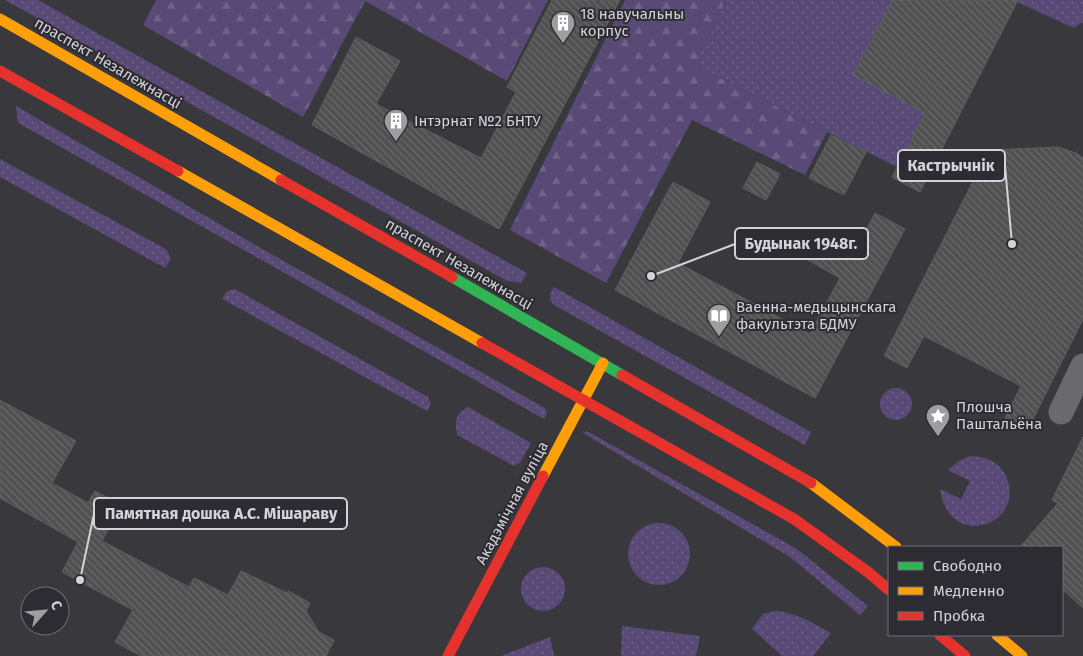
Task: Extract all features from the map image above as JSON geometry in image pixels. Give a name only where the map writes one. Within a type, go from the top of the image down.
[{"type":"main road","name":"праспект Незалежнасці","points":[[0,19],[815,485],[895,546]]},
{"type":"main road","points":[[0,71],[794,519],[868,572],[888,589]]},
{"type":"main road","name":"Акадэмічная вуліца","points":[[448,656],[602,363]]},
{"type":"main road","points":[[941,636],[965,656]]},
{"type":"main road","points":[[998,636],[1022,656]]},
{"type":"street","points":[[1061,412],[1083,366]]},
{"type":"green space","points":[[5,0],[38,0],[527,273],[521,283],[507,281]]},
{"type":"green space","points":[[156,0],[548,0],[507,81],[365,1],[303,117],[143,25]]},
{"type":"green space","points":[[625,0],[726,0],[694,65],[827,132],[805,175],[692,120],[606,283],[510,230]]},
{"type":"green space","points":[[726,0],[983,0],[897,167],[694,65]]},
{"type":"green space","points":[[1013,0],[1083,0],[1083,22],[1074,28]]},
{"type":"green space","points":[[16,106],[264,250],[545,408],[547,413],[544,419],[18,123]]},
{"type":"green space","points":[[0,159],[166,249],[171,259],[165,268],[0,177]]},
{"type":"green space","points":[[554,287],[811,432],[805,445],[554,305],[550,296]]},
{"type":"green space","points":[[235,289],[428,397],[431,404],[427,411],[222,299],[227,291]]},
{"type":"green space","points":[[896,388],[902,389],[907,393],[911,398],[911,410],[907,415],[902,419],[896,420],[890,419],[885,415],[881,410],[880,404],[881,398],[885,393],[890,389]]},
{"type":"green space","points":[[468,407],[531,443],[520,463],[514,466],[457,435],[458,415]]},
{"type":"green space","points":[[587,431],[797,549],[868,606],[860,615],[790,557],[583,433]]},
{"type":"green space","points":[[971,456],[982,457],[996,463],[1006,476],[1010,493],[1006,507],[997,518],[985,524],[971,526],[957,521],[946,509],[940,489],[961,499],[970,481],[948,470],[960,460]]},
{"type":"green space","points":[[659,523],[676,528],[681,532],[685,537],[690,554],[685,571],[681,576],[676,580],[659,585],[642,580],[637,576],[633,571],[628,554],[633,537],[637,532],[642,528]]},
{"type":"green space","points":[[543,567],[555,571],[561,577],[565,589],[561,601],[555,607],[543,611],[531,607],[525,601],[521,589],[525,577],[531,571]]},
{"type":"green space","points":[[776,611],[798,616],[831,633],[813,656],[782,656],[752,629],[763,614]]},
{"type":"green space","points":[[622,626],[700,636],[696,656],[621,656]]},
{"type":"green space","points":[[550,637],[554,656],[501,656]]},
{"type":"building","name":"Інтэрнат №2 БНТУ","points":[[552,0],[620,0],[499,229],[312,125],[356,37],[400,61],[376,104],[481,158],[516,92],[507,87]]},
{"type":"building","points":[[893,0],[1018,0],[920,192],[892,177],[925,113],[853,75]]},
{"type":"building","points":[[831,135],[866,152],[844,195],[809,178]]},
{"type":"building","points":[[1058,147],[1076,153],[1083,158],[1083,319],[1028,429],[1005,418],[1021,386],[924,336],[907,368],[884,356],[989,150]]},
{"type":"building","points":[[757,162],[780,174],[766,200],[743,188]]},
{"type":"building","points":[[673,182],[710,202],[678,263],[810,334],[840,278],[806,259],[823,227],[858,246],[875,213],[905,229],[815,398],[615,290]]},
{"type":"building","points":[[0,400],[76,441],[52,483],[88,503],[95,491],[121,505],[102,541],[189,587],[194,578],[228,595],[241,571],[287,593],[288,591],[310,603],[306,611],[319,632],[334,640],[326,656],[141,656],[115,642],[133,610],[62,572],[78,542],[0,498]]},
{"type":"building","points":[[1083,437],[1083,608],[1063,590],[1063,546],[1021,546],[1058,503],[1052,500]]},
{"type":"traffic: fast","points":[[452,277],[622,375]]},
{"type":"traffic: slow","points":[[0,19],[281,180]]},
{"type":"traffic: slow","points":[[178,171],[482,343]]},
{"type":"traffic: slow","points":[[543,476],[603,363]]},
{"type":"traffic: slow","points":[[811,483],[895,546]]},
{"type":"traffic: slow","points":[[998,636],[1022,656]]},
{"type":"traffic: jam","points":[[0,71],[178,171]]},
{"type":"traffic: jam","points":[[281,180],[452,277]]},
{"type":"traffic: jam","points":[[482,343],[794,519],[868,572],[888,589]]},
{"type":"traffic: jam","points":[[622,375],[811,483]]},
{"type":"traffic: jam","points":[[448,656],[543,476]]},
{"type":"traffic: jam","points":[[941,636],[965,656]]},
{"type":"place","name":"18 навучальны корпус","points":[[563,44]]},
{"type":"place","name":"Інтэрнат №2 БНТУ","points":[[396,142]]},
{"type":"place","name":"Кастрычнік","points":[[1012,244]]},
{"type":"place","name":"Будынак 1948г.","points":[[651,276]]},
{"type":"place","name":"Ваенна-медыцынскага факультэта БДМУ","points":[[719,337]]},
{"type":"place","name":"Плошча Паштальёна","points":[[938,437]]},
{"type":"place","name":"Памятная дошка А.С. Мішараву","points":[[80,580]]}]
